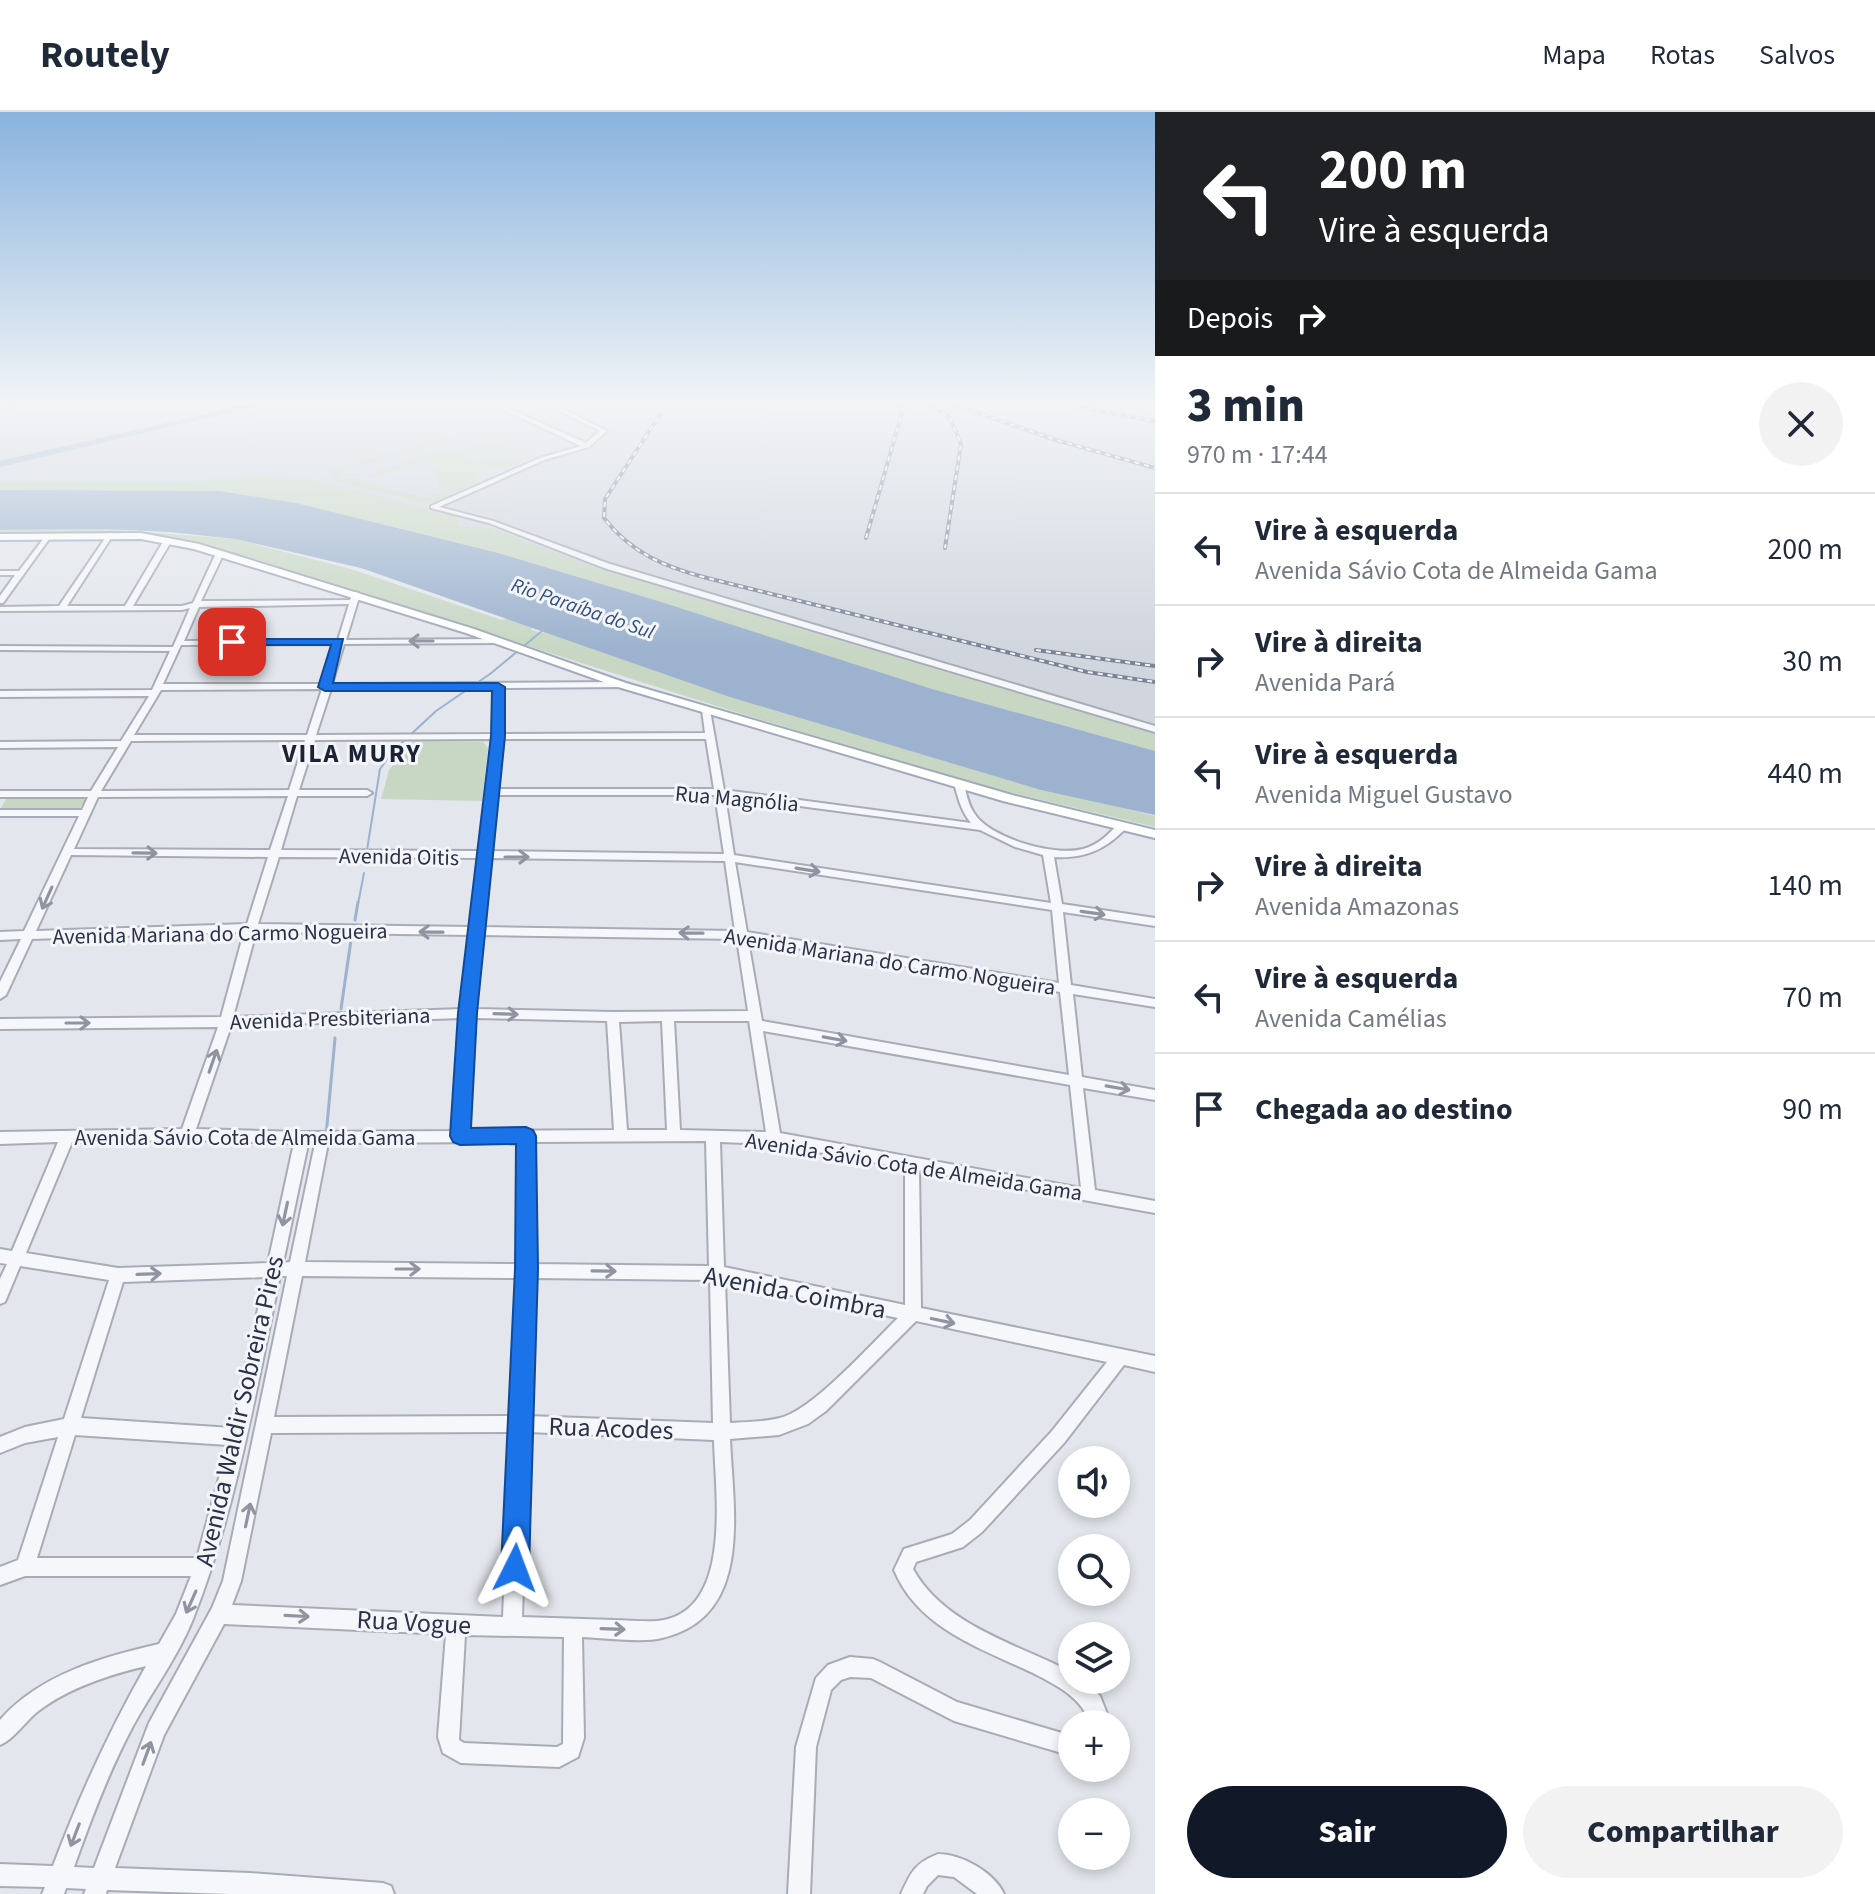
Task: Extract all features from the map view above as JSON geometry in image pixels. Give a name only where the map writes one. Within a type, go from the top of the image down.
[{"type":"main road","points":[[0,537],[110,535],[168,540],[220,553],[354,598],[499,641],[622,685],[959,783],[1155,834]]},
{"type":"street","points":[[485,484],[433,507],[491,522],[607,566],[1155,729]]},
{"type":"street","points":[[0,601],[49,535]]},
{"type":"street","points":[[61,609],[110,535]]},
{"type":"street","points":[[128,608],[168,540]]},
{"type":"street","points":[[0,995],[31,936],[95,793],[156,690],[220,553]]},
{"type":"street","points":[[0,573],[21,573]]},
{"type":"street","points":[[0,609],[184,608],[198,604],[354,598],[251,928],[226,1022],[187,1134]]},
{"type":"street","points":[[0,648],[499,641]]},
{"type":"street","points":[[0,694],[622,685]]},
{"type":"street","points":[[460,1136],[468,1013],[498,736],[498,687]]},
{"type":"street","points":[[706,710],[774,1138]]},
{"type":"street","points":[[0,745],[312,736],[711,736]]},
{"type":"street","points":[[959,783],[965,806],[980,827]]},
{"type":"street","name":"Rua Magnólia","points":[[492,792],[718,792],[980,827],[1048,855]]},
{"type":"street","points":[[1,796],[367,793]]},
{"type":"street","points":[[0,813],[86,813]]},
{"type":"street","points":[[1089,1195],[1057,908],[1048,855],[1095,850],[1113,838],[1122,826]]},
{"type":"street","name":"Avenida Oitis","points":[[67,852],[731,858],[1155,922]]},
{"type":"street","name":"Avenida Mariana do Carmo Nogueira","points":[[0,936],[251,928],[744,935],[1155,1003]]},
{"type":"street","name":"Avenida Presbiteriana","points":[[0,1024],[226,1022],[468,1013],[757,1021],[1155,1095]]},
{"type":"street","points":[[613,1017],[621,1135]]},
{"type":"street","points":[[668,1018],[674,1135]]},
{"type":"street","name":"Avenida Sávio Cota de Almeida Gama","points":[[0,1138],[187,1134],[302,1138],[713,1135],[774,1138],[1155,1207]]},
{"type":"street","points":[[713,1135],[721,1432]]},
{"type":"street","points":[[512,1625],[522,1424],[526,1136]]},
{"type":"street","name":"Avenida Waldir Sobreira Pires","points":[[98,1886],[156,1730],[219,1614],[241,1547],[323,1137]]},
{"type":"street","points":[[0,1297],[8,1256],[67,1138]]},
{"type":"street","name":"Avenida Waldir Sobreira Pires","points":[[56,1886],[87,1803],[125,1722],[183,1620],[204,1567],[238,1437],[302,1138]]},
{"type":"street","points":[[912,1164],[913,1314]]},
{"type":"street","name":"Avenida Coimbra","points":[[8,1256],[118,1275],[273,1269],[719,1273],[1154,1364]]},
{"type":"street","points":[[25,1567],[118,1275]]},
{"type":"street","name":"Rua Acodes","points":[[266,1425],[522,1424],[721,1432],[779,1427],[802,1418],[846,1381],[913,1314]]},
{"type":"street","points":[[1096,1710],[1077,1687],[946,1619],[921,1598],[903,1570],[905,1560],[910,1555],[957,1541],[976,1526],[1058,1437],[1120,1357]]},
{"type":"street","points":[[0,1445],[25,1435],[71,1426],[238,1437]]},
{"type":"street","name":"Rua Vogue","points":[[219,1614],[456,1625],[659,1630],[671,1627],[699,1610],[719,1583],[725,1543],[721,1432]]},
{"type":"street","points":[[0,1576],[25,1567],[204,1567]]},
{"type":"street","points":[[456,1625],[448,1737],[450,1746],[461,1753],[559,1757],[571,1750],[574,1738],[573,1628]]},
{"type":"street","points":[[0,1735],[31,1705],[62,1687],[111,1666],[163,1653]]},
{"type":"street","points":[[799,1894],[806,1747],[823,1685],[835,1672],[850,1667],[873,1669],[954,1711],[1058,1742]]},
{"type":"street","points":[[912,1894],[920,1874],[930,1866],[946,1863],[963,1869],[993,1894]]},
{"type":"street","points":[[0,1875],[56,1886],[383,1894]]},
{"type":"shaded area","points":[[0,484],[1155,484],[1155,751],[219,491],[0,490]]},
{"type":"green space","points":[[0,484],[330,484],[457,516],[457,526],[491,528],[601,570],[1155,734],[1155,751],[932,689],[498,553],[103,492],[0,490]]},
{"type":"green space","points":[[349,484],[367,484],[425,498],[443,492],[439,484],[473,484],[440,500],[420,502]]},
{"type":"green space","points":[[107,529],[235,539],[351,569],[502,620],[521,614],[539,619],[531,630],[542,633],[554,627],[941,760],[1155,816],[1155,827],[980,785],[742,714],[247,557],[150,534],[0,535],[0,530]]},
{"type":"green space","points":[[412,741],[483,742],[488,748],[482,801],[381,799],[389,770]]},
{"type":"green space","points":[[8,796],[88,796],[77,812],[0,810]]},
{"type":"water","name":"Rio Paraíba do Sul","points":[[0,490],[219,491],[296,503],[498,553],[932,689],[1155,751],[1155,815],[1041,790],[730,697],[361,568],[235,539],[169,532],[0,530]]},
{"type":"waterway","points":[[367,850],[380,769],[393,751],[436,711],[490,674],[542,631]]},
{"type":"waterway","points":[[358,904],[364,873]]},
{"type":"waterway","points":[[355,920],[358,902]]},
{"type":"waterway","points":[[341,1009],[351,940]]},
{"type":"waterway","points":[[326,1136],[335,1038]]},
{"type":"railway","points":[[615,484],[605,499],[604,518],[637,549],[677,569],[1087,672],[1155,682]]},
{"type":"railway","points":[[866,538],[881,484]]},
{"type":"railway","points":[[945,548],[955,484]]},
{"type":"railway","points":[[1036,650],[1155,666]]},
{"type":"district","name":"VILA MURY","points":[[352,753]]},
{"type":"route","points":[[232,642],[338,642],[325,687],[498,687],[498,736],[468,1013],[460,1136],[526,1136],[526,1269],[515,1568]]}]
